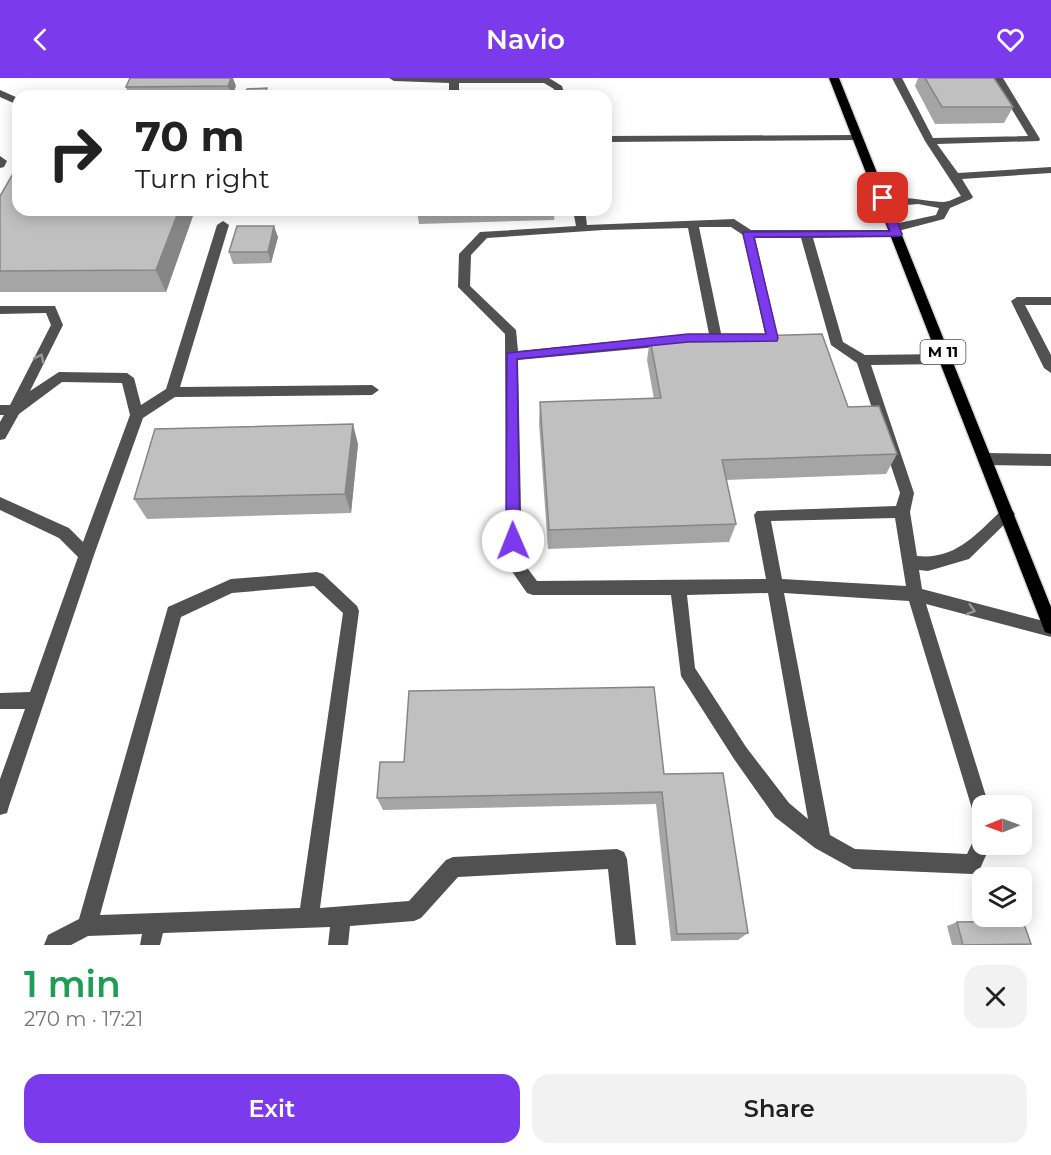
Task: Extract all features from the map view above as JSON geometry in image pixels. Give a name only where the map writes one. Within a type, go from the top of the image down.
[{"type":"main road","name":"M 11","points":[[834,78],[1051,626]]},
{"type":"lane","points":[[394,78],[546,80],[559,90]]},
{"type":"lane","points":[[884,204],[918,201],[946,206],[967,198],[955,176],[930,141],[897,78]]},
{"type":"lane","points":[[930,141],[1035,139],[998,78]]},
{"type":"lane","points":[[454,80],[454,90]]},
{"type":"lane","points":[[612,139],[858,138]]},
{"type":"lane","points":[[0,159],[2,161],[0,165]]},
{"type":"lane","points":[[955,176],[1051,170]]},
{"type":"lane","points":[[946,206],[940,217],[896,231],[748,234],[734,223],[603,226],[484,235],[465,254],[464,287],[511,333],[514,563],[533,588],[776,586],[915,594],[1051,626]]},
{"type":"lane","points":[[580,216],[582,229]]},
{"type":"lane","points":[[511,356],[688,338],[722,338],[693,224]]},
{"type":"lane","points":[[172,392],[223,225]]},
{"type":"lane","points":[[748,234],[772,338]]},
{"type":"lane","points":[[806,234],[830,338],[837,345],[863,360],[945,358]]},
{"type":"lane","points":[[1051,301],[1017,301],[1051,368]]},
{"type":"lane","points":[[0,309],[51,309],[57,325],[7,410],[0,435]]},
{"type":"lane","points":[[863,360],[907,493],[902,512],[915,594],[977,795]]},
{"type":"lane","points":[[0,807],[86,555],[137,415],[127,378],[59,377],[7,410]]},
{"type":"lane","points":[[137,415],[172,392],[372,390]]},
{"type":"lane","points":[[985,459],[1051,460]]},
{"type":"lane","points":[[0,503],[64,533],[86,555]]},
{"type":"lane","points":[[822,841],[762,515],[902,512]]},
{"type":"lane","points":[[910,562],[928,564],[964,554],[1007,514]]},
{"type":"lane","points":[[87,926],[174,612],[231,586],[317,579],[351,611],[309,918]]},
{"type":"lane","points":[[678,588],[687,670],[740,753],[782,810],[822,841],[853,859],[972,864],[976,855]]},
{"type":"lane","points":[[0,700],[38,700]]},
{"type":"lane","points":[[54,945],[55,942],[87,926],[341,917],[414,911],[453,867],[617,859],[626,945]]},
{"type":"lane","points":[[338,945],[341,917]]},
{"type":"lane","points":[[150,945],[155,923]]},
{"type":"building","points":[[130,78],[231,78],[228,86],[126,87]]},
{"type":"building","points":[[925,78],[994,78],[1013,107],[942,107]]},
{"type":"building","points":[[267,88],[266,90],[247,89]]},
{"type":"building","points":[[12,175],[12,216],[177,216],[156,270],[0,271],[0,196]]},
{"type":"building","points":[[237,226],[274,226],[268,252],[229,252]]},
{"type":"building","points":[[822,334],[848,407],[879,406],[897,454],[722,460],[736,524],[549,530],[540,402],[661,398],[650,339]]},
{"type":"building","points":[[353,424],[345,494],[134,499],[155,429]]},
{"type":"building","points":[[654,687],[664,774],[723,773],[748,933],[677,934],[662,792],[377,798],[380,762],[404,762],[409,691]]},
{"type":"building","points":[[957,922],[972,922],[972,927],[1025,927],[1031,944],[963,945]]},
{"type":"route","points":[[513,541],[511,356],[688,338],[772,338],[748,234],[897,234],[883,198]]}]
